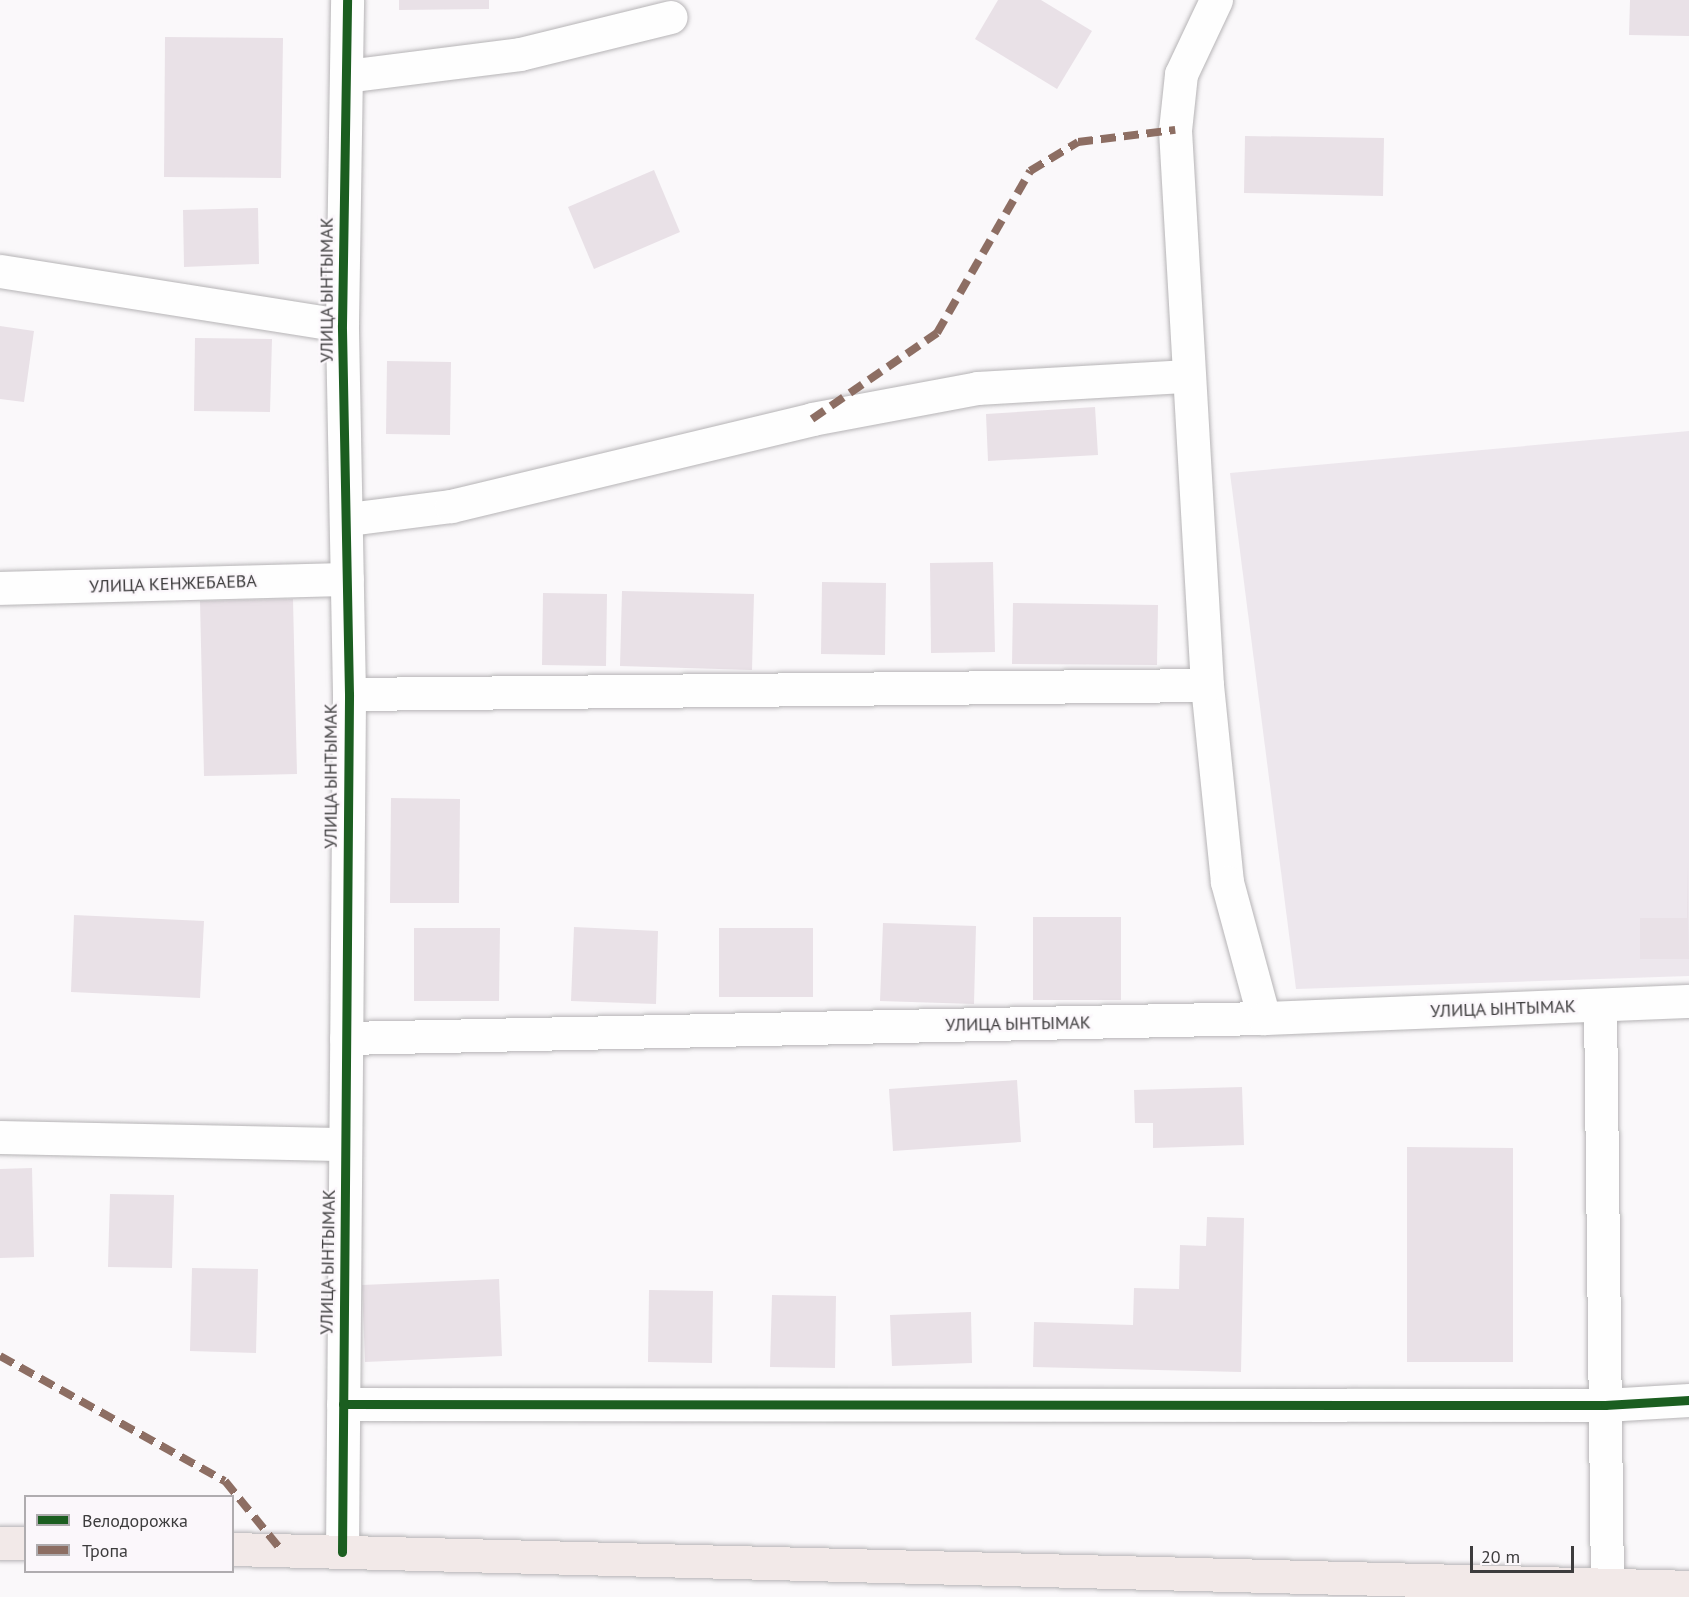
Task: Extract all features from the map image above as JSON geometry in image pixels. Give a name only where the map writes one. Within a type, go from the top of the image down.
[{"type":"main road","points":[[0,1543],[24,1543]]},
{"type":"main road","points":[[234,1549],[1625,1589],[1689,1587]]},
{"type":"street","name":"УЛИЦА ЫНТЫМАК","points":[[342,1552],[349,694],[348,519],[342,325],[347,0]]},
{"type":"street","points":[[1216,0],[1181,74],[1175,130],[1207,685],[1227,882],[1264,1018]]},
{"type":"street","points":[[346,76],[520,54],[671,17]]},
{"type":"street","points":[[0,271],[342,325]]},
{"type":"street","points":[[348,519],[451,506],[812,418],[977,388],[1188,375]]},
{"type":"street","name":"УЛИЦА КЕНЖЕБАЕВА","points":[[0,588],[347,579]]},
{"type":"street","points":[[349,694],[1207,685]]},
{"type":"street","name":"УЛИЦА ЫНТЫМАК","points":[[346,1038],[1264,1018],[1689,1001]]},
{"type":"street","points":[[1600,1005],[1605,1405],[1625,1589]]},
{"type":"street","points":[[0,1137],[345,1144]]},
{"type":"street","points":[[343,1404],[1605,1405],[1689,1400]]},
{"type":"shaded area","points":[[1689,431],[1689,976],[1296,989],[1230,473]]},
{"type":"building","points":[[399,0],[489,0],[489,9],[399,10]]},
{"type":"building","points":[[998,0],[1041,0],[1092,31],[1057,89],[975,39]]},
{"type":"building","points":[[1630,0],[1689,0],[1689,36],[1629,35]]},
{"type":"building","points":[[165,37],[283,38],[281,178],[164,177]]},
{"type":"building","points":[[1245,136],[1384,138],[1383,196],[1244,193]]},
{"type":"building","points":[[654,170],[680,232],[594,269],[568,207]]},
{"type":"building","points":[[258,208],[259,264],[184,267],[183,210]]},
{"type":"building","points":[[0,326],[34,331],[24,402],[0,399]]},
{"type":"building","points":[[195,338],[272,339],[270,412],[194,411]]},
{"type":"building","points":[[387,361],[451,362],[450,435],[386,434]]},
{"type":"building","points":[[1095,407],[1098,455],[988,461],[986,414]]},
{"type":"building","points":[[993,562],[995,652],[931,653],[930,563]]},
{"type":"building","points":[[822,582],[886,583],[885,655],[821,654]]},
{"type":"building","points":[[622,591],[754,594],[752,670],[620,666]]},
{"type":"building","points":[[543,593],[607,594],[606,666],[542,665]]},
{"type":"building","points":[[293,599],[297,774],[204,776],[200,601]]},
{"type":"building","points":[[1013,603],[1158,605],[1157,665],[1012,664]]},
{"type":"building","points":[[391,798],[460,799],[459,903],[390,903]]},
{"type":"building","points":[[1687,861],[1689,959],[1640,959],[1640,918],[1687,918]]},
{"type":"building","points":[[74,915],[204,921],[200,998],[71,992]]},
{"type":"building","points":[[1033,917],[1121,917],[1121,1000],[1033,1000]]},
{"type":"building","points":[[883,923],[976,926],[974,1004],[880,1001]]},
{"type":"building","points":[[574,927],[658,931],[656,1004],[571,1001]]},
{"type":"building","points":[[414,928],[500,928],[499,1001],[414,1001]]},
{"type":"building","points":[[719,928],[813,928],[813,997],[719,997]]},
{"type":"building","points":[[1017,1080],[1021,1142],[893,1151],[889,1089]]},
{"type":"building","points":[[1242,1087],[1244,1145],[1153,1148],[1153,1123],[1135,1123],[1134,1090]]},
{"type":"building","points":[[1407,1147],[1513,1148],[1513,1362],[1407,1362]]},
{"type":"building","points":[[32,1168],[34,1257],[0,1258],[0,1169]]},
{"type":"building","points":[[110,1194],[174,1195],[172,1268],[108,1267]]},
{"type":"building","points":[[1207,1217],[1244,1218],[1241,1372],[1033,1367],[1034,1322],[1133,1325],[1134,1288],[1179,1289],[1180,1245],[1206,1246]]},
{"type":"building","points":[[192,1268],[258,1269],[256,1353],[190,1351]]},
{"type":"building","points":[[499,1279],[502,1356],[365,1362],[362,1285]]},
{"type":"building","points":[[649,1290],[713,1291],[712,1363],[648,1362]]},
{"type":"building","points":[[772,1295],[836,1296],[835,1368],[770,1367]]},
{"type":"building","points":[[971,1312],[972,1363],[892,1366],[890,1315]]},
{"type":"marked path","points":[[812,419],[937,333],[1030,171],[1078,142],[1175,130]]},
{"type":"marked path","points":[[0,1356],[225,1481],[281,1550]]},
{"type":"cycle path","points":[[342,1552],[349,694],[342,325],[347,0]]},
{"type":"cycle path","points":[[343,1404],[1605,1405],[1689,1400]]}]
